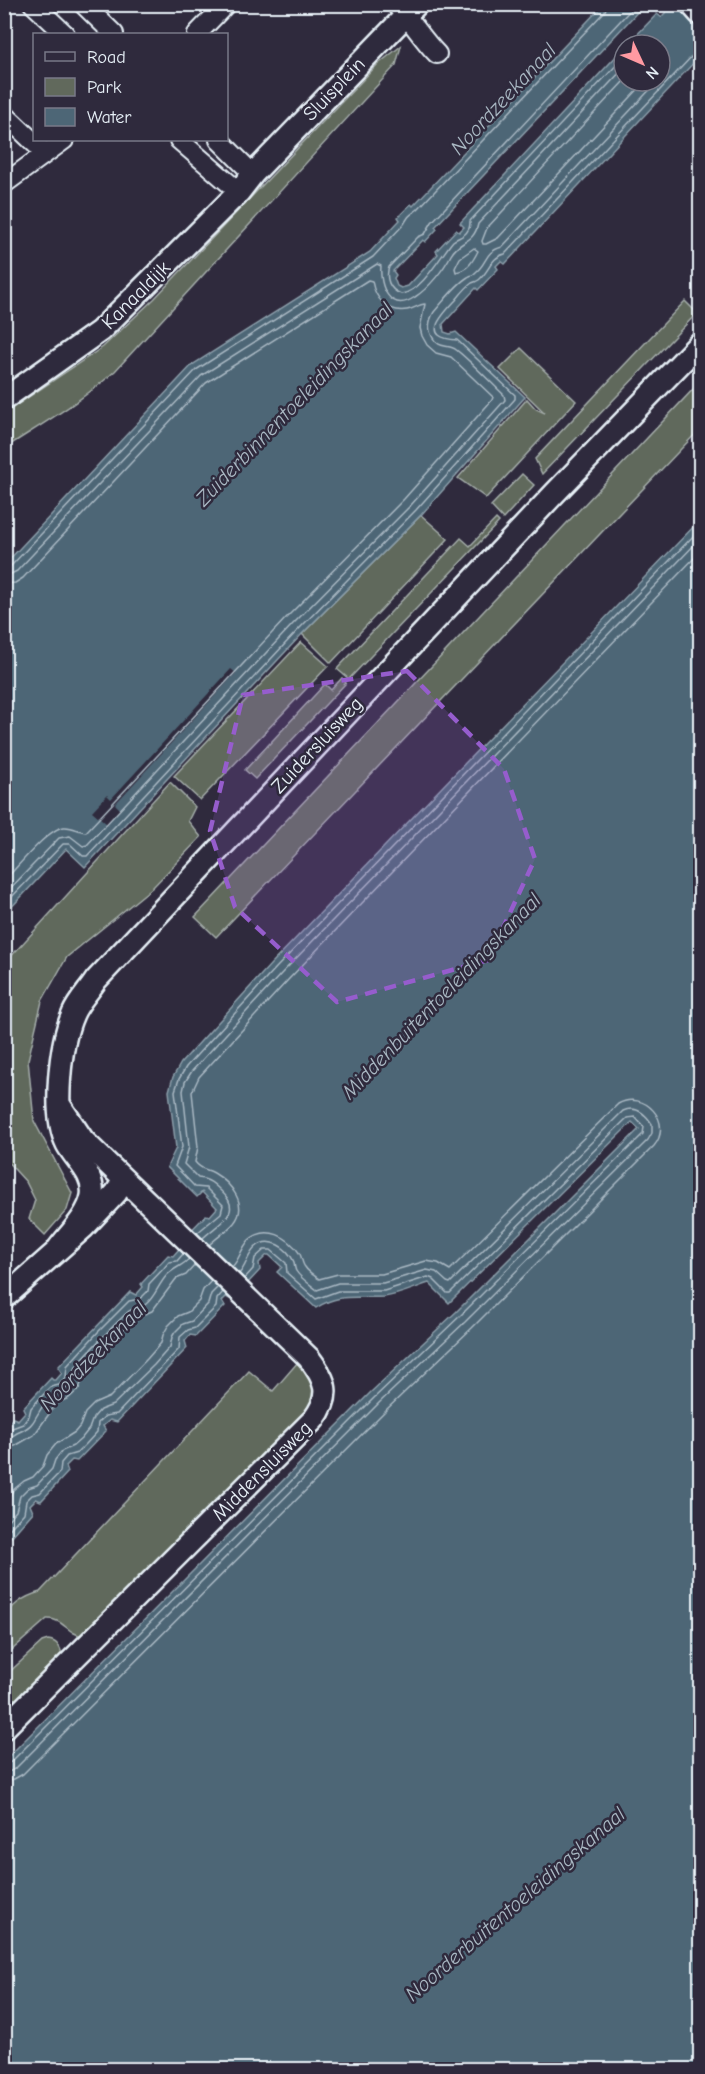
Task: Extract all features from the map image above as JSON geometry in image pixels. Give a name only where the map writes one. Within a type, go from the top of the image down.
[{"type":"street","points":[[83,4],[113,33]]},
{"type":"street","points":[[198,33],[226,4]]},
{"type":"street","points":[[691,4],[700,14]]},
{"type":"street","points":[[44,8],[64,33]]},
{"type":"street","points":[[406,8],[426,42],[437,54]]},
{"type":"street","name":"Sluisplein","points":[[253,174],[406,8]]},
{"type":"street","points":[[4,114],[45,153]]},
{"type":"street","points":[[4,184],[63,141]]},
{"type":"street","points":[[181,141],[239,192]]},
{"type":"street","points":[[220,141],[253,174]]},
{"type":"street","name":"Kanaaldijk","points":[[4,399],[100,330],[239,192],[253,174]]},
{"type":"street","name":"Zuidersluisweg","points":[[91,1185],[90,1177],[67,1145],[61,1131],[60,1105],[62,1051],[73,1013],[96,980],[555,493],[700,343]]},
{"type":"street","points":[[60,1105],[83,1140],[120,1176]]},
{"type":"street","points":[[58,1249],[90,1203],[91,1185],[120,1176]]},
{"type":"street","points":[[4,1298],[83,1228],[116,1193],[120,1176]]},
{"type":"street","name":"Middensluisweg","points":[[4,1728],[269,1466],[314,1419],[322,1408],[326,1396],[324,1378],[309,1358],[120,1176]]},
{"type":"highlighted area","points":[[407,671],[504,769],[535,859],[488,960],[337,1002],[235,907],[210,831],[243,695]]},
{"type":"green space","points":[[401,46],[396,65],[115,371],[75,402],[5,448],[5,413],[103,347],[154,299],[377,65]]},
{"type":"green space","points":[[685,301],[697,313],[542,474],[535,459]]},
{"type":"green space","points":[[521,348],[576,401],[486,498],[458,478],[527,399],[536,409],[545,413],[500,369]]},
{"type":"green space","points":[[700,382],[700,429],[216,937],[195,917]]},
{"type":"green space","points":[[522,474],[534,485],[503,519],[491,506]]},
{"type":"green space","points":[[421,515],[448,539],[331,663],[302,634]]},
{"type":"green space","points":[[496,519],[499,522],[349,679],[337,669],[461,538],[470,546]]},
{"type":"green space","points":[[301,642],[328,666],[200,800],[174,776]]},
{"type":"green space","points":[[342,678],[346,683],[255,779],[245,770],[325,684],[331,690]]},
{"type":"green space","points":[[170,782],[195,807],[188,821],[201,837],[153,887],[67,957],[42,1001],[28,1060],[34,1121],[72,1193],[67,1210],[45,1235],[29,1219],[35,1200],[26,1182],[5,1159],[5,963]]},
{"type":"green space","points":[[298,1362],[307,1371],[313,1384],[312,1402],[280,1443],[84,1636],[74,1633],[53,1619],[47,1619],[5,1656],[5,1622],[9,1611],[23,1599],[40,1592],[249,1371],[273,1391]]},
{"type":"green space","points":[[48,1640],[58,1645],[62,1656],[5,1716],[5,1676],[42,1642]]},
{"type":"water","name":"Zuiderbinnentoeleidingskanaal","points":[[603,5],[644,5],[618,33],[612,33],[612,39],[435,227],[437,229],[425,242],[423,240],[393,271],[396,275],[394,278],[397,286],[401,288],[408,286],[438,254],[436,251],[456,230],[459,232],[464,227],[460,223],[612,61],[612,93],[665,93],[505,264],[501,261],[496,266],[498,269],[478,290],[476,288],[443,324],[444,332],[450,334],[456,332],[525,397],[421,515],[302,634],[85,867],[66,849],[5,914],[5,564],[192,365],[370,252],[400,220],[398,217],[411,204],[413,206]]},
{"type":"water","points":[[668,5],[700,5],[700,48],[697,51],[700,56],[672,86],[672,33],[639,33],[657,14],[661,17]]},
{"type":"water","points":[[700,520],[700,2069],[5,2069],[5,1760],[371,1392],[456,1312],[639,1129],[632,1122],[449,1303],[429,1283],[384,1297],[341,1298],[316,1308],[277,1272],[282,1267],[267,1255],[259,1263],[260,1270],[232,1300],[226,1297],[222,1301],[225,1306],[196,1336],[190,1335],[185,1341],[187,1348],[117,1422],[110,1420],[103,1426],[106,1431],[77,1461],[72,1460],[66,1466],[68,1472],[41,1501],[36,1499],[30,1505],[33,1512],[5,1544],[5,1427],[13,1418],[18,1420],[25,1412],[23,1408],[51,1378],[56,1380],[62,1373],[58,1367],[130,1292],[136,1295],[143,1287],[141,1284],[168,1255],[173,1256],[180,1248],[178,1244],[206,1215],[210,1216],[217,1208],[202,1192],[197,1197],[167,1167],[176,1148],[169,1091],[173,1077],[181,1063],[271,964]]},
{"type":"pier","points":[[231,669],[236,673],[115,804],[120,809],[107,824],[92,811],[107,795],[111,799]]},
{"type":"water label","name":"Noordzeekanaal","points":[[503,99]]},
{"type":"water label","name":"Middenbuitentoeleidingskanaal","points":[[441,996]]},
{"type":"water label","name":"Noordzeekanaal","points":[[93,1356]]},
{"type":"water label","name":"Noorderbuitentoeleidingskanaal","points":[[515,1904]]}]
